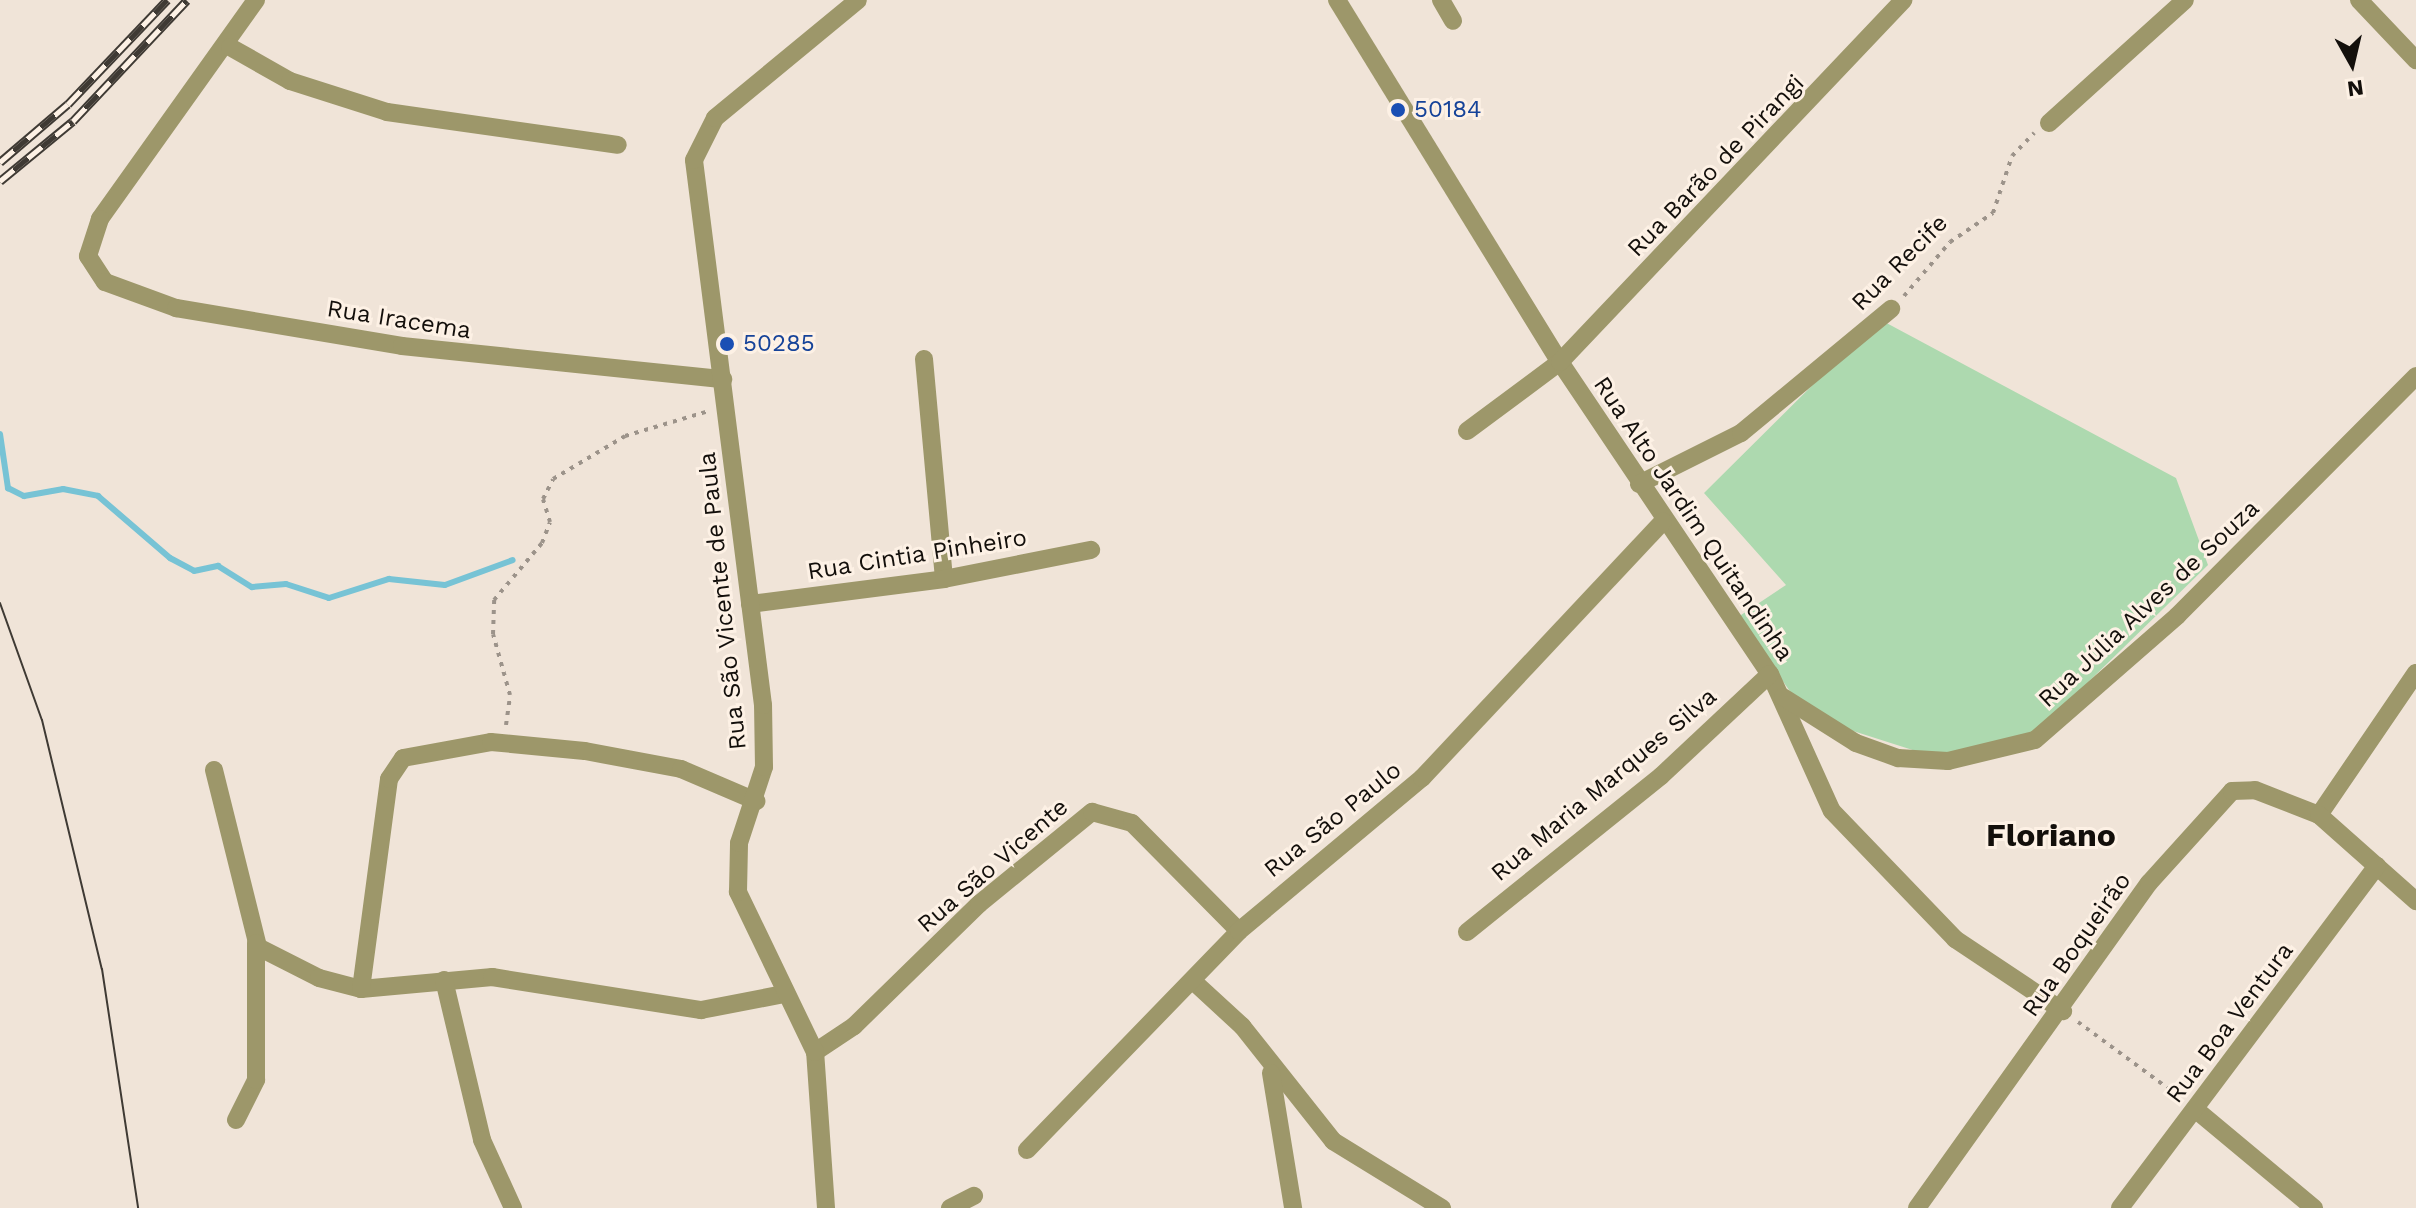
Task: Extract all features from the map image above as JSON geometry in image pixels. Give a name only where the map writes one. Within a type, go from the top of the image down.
[{"type":"street","points":[[256,0],[230,47],[290,81],[387,112],[618,145]]},
{"type":"street","name":"Rua São Vicente de Paula","points":[[826,1208],[815,1052],[784,994],[738,892],[739,843],[756,801],[765,743],[727,408],[694,160],[715,118],[858,0]]},
{"type":"street","name":"Rua Alto Jardim Quitandinha","points":[[1337,0],[1560,362],[1663,521],[1770,674],[1783,697],[1807,763],[1843,825],[1955,939],[2063,1011]]},
{"type":"street","points":[[1441,0],[1453,21]]},
{"type":"street","name":"Rua Barão de Pirangi","points":[[1560,362],[1903,0]]},
{"type":"street","points":[[2049,123],[2185,0]]},
{"type":"street","points":[[2359,0],[2416,60]]},
{"type":"street","name":"Rua Iracema","points":[[230,47],[100,219],[88,256],[105,282],[176,308],[535,365],[723,379]]},
{"type":"street","name":"Rua Recife","points":[[1639,484],[1741,433],[1891,309]]},
{"type":"street","points":[[924,359],[944,579]]},
{"type":"street","points":[[1467,431],[1560,362]]},
{"type":"street","name":"Rua Júlia Alves de Souza","points":[[1783,697],[1856,743],[1898,758],[1948,761],[2035,740],[2199,594],[2416,376]]},
{"type":"street","name":"Rua São Paulo","points":[[1027,1150],[1239,931],[1422,778],[1663,521]]},
{"type":"street","name":"Rua Cintia Pinheiro","points":[[750,604],[944,579],[1091,550]]},
{"type":"street","points":[[2416,673],[2319,815],[2416,901]]},
{"type":"street","name":"Rua Maria Marques Silva","points":[[1467,932],[1661,776],[1770,674]]},
{"type":"street","points":[[361,989],[392,769],[417,754],[504,743],[667,766],[756,801]]},
{"type":"street","points":[[214,770],[256,943],[256,1080],[236,1120]]},
{"type":"street","name":"Rua Boqueirão","points":[[1917,1208],[2063,1011],[2149,883],[2222,797],[2244,787],[2319,815]]},
{"type":"street","name":"Rua São Vicente","points":[[815,1052],[854,1026],[979,904],[1092,812],[1132,823],[1239,931]]},
{"type":"street","name":"Rua Boa Ventura","points":[[2120,1208],[2377,866]]},
{"type":"street","points":[[256,943],[287,965],[361,989],[444,980],[521,980],[634,1005],[701,1010],[784,994]]},
{"type":"street","points":[[444,980],[482,1140],[495,1157],[513,1208]]},
{"type":"street","points":[[1193,981],[1268,1058],[1354,1160],[1442,1208]]},
{"type":"street","points":[[1268,1058],[1293,1208]]},
{"type":"street","points":[[2195,1109],[2314,1208]]},
{"type":"street","points":[[950,1208],[974,1196]]},
{"type":"path","name":"Rua Recife","points":[[1891,309],[1950,242],[1993,213],[2018,146],[2049,123]]},
{"type":"path","points":[[504,743],[510,695],[493,634],[494,600],[542,543],[550,522],[543,499],[553,479],[625,436],[727,408]]},
{"type":"path","points":[[2063,1011],[2195,1109]]},
{"type":"green space","points":[[1879,319],[2176,478],[2208,565],[2030,739],[1944,760],[1850,730],[1794,697],[1738,617],[1786,585],[1704,493]]},
{"type":"waterway","points":[[0,434],[8,488],[24,496],[63,489],[98,496],[170,558],[194,571],[218,566],[252,587],[286,584],[329,598],[389,579],[445,585],[513,560]]},
{"type":"tram line","points":[[0,603],[42,720],[102,969],[138,1208]]},
{"type":"railway","points":[[0,162],[68,104],[167,0]]},
{"type":"railway","points":[[0,181],[73,121],[187,0]]},
{"type":"place","name":"50184","points":[[1398,110]]},
{"type":"place","name":"50285","points":[[727,344]]},
{"type":"district","name":"Floriano","points":[[2051,835]]}]
